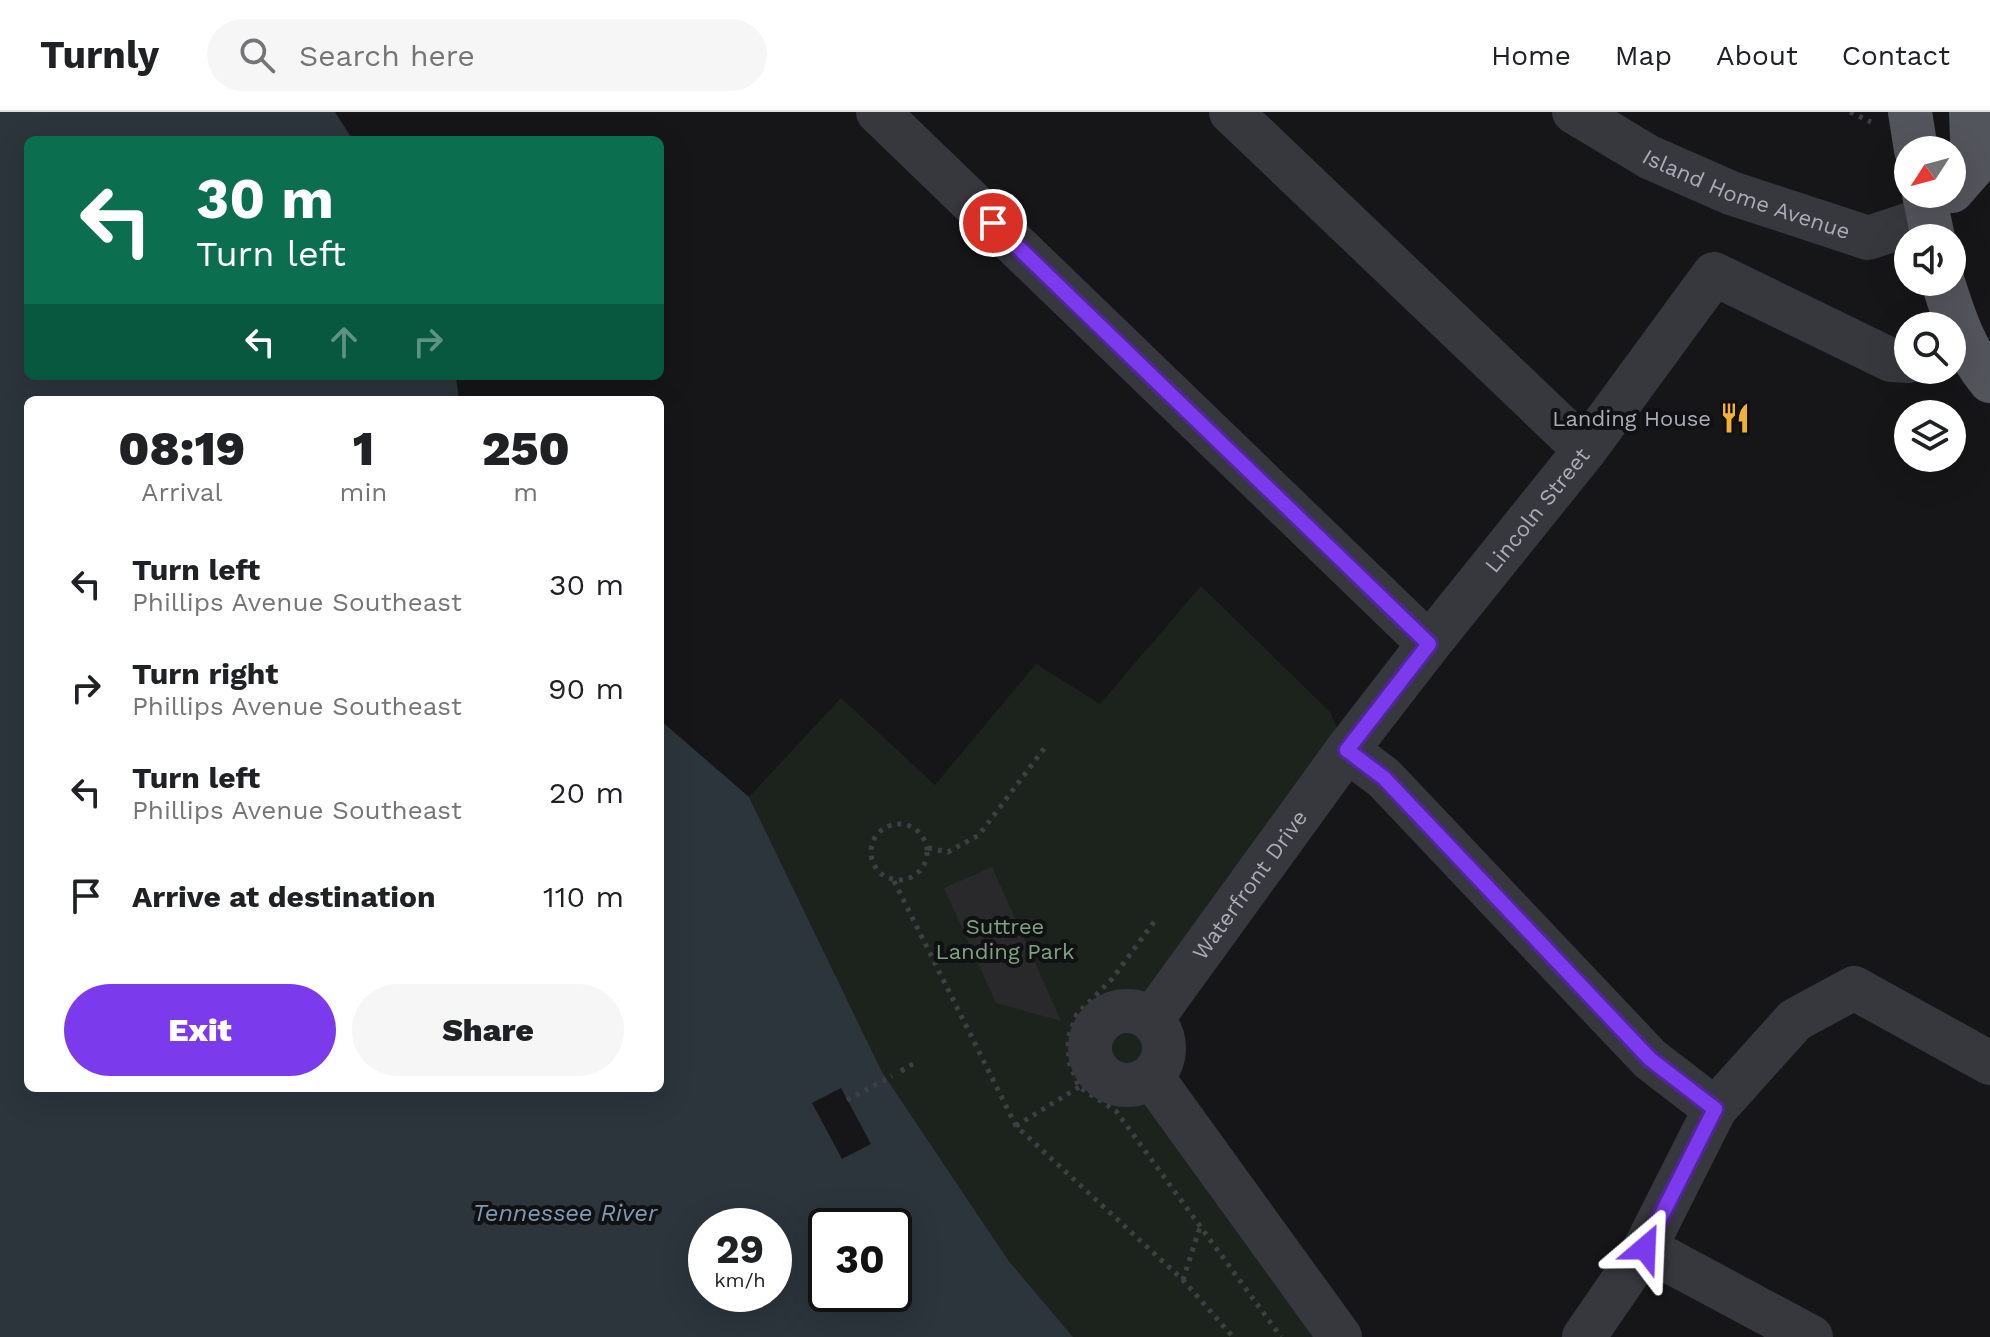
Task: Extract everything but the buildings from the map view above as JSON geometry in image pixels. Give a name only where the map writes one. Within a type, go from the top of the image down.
[{"type":"main road","points":[[1910,112],[1914,136]]},
{"type":"main road","points":[[1966,175],[1973,167],[1971,112]]},
{"type":"main road","points":[[1947,296],[1973,370]]},
{"type":"street","points":[[878,112],[1429,644]]},
{"type":"street","points":[[1231,112],[1585,450]]},
{"type":"street","name":"Island Home Avenue","points":[[1574,112],[1649,157],[1731,193],[1868,238],[1935,208]]},
{"type":"street","name":"Lincoln Street","points":[[1347,750],[1585,450],[1714,274],[1894,360]]},
{"type":"street","points":[[1347,750],[1384,778],[1650,1059],[1715,1109]]},
{"type":"street","name":"Waterfront Drive","points":[[1152,1019],[1347,750]]},
{"type":"street","points":[[1584,1337],[1645,1248],[1715,1109],[1795,1020],[1854,988],[1990,1063]]},
{"type":"street","points":[[1119,1011],[1142,1013],[1152,1019],[1165,1042],[1165,1055],[1152,1077],[1140,1084],[1127,1086],[1103,1077],[1095,1068],[1090,1045],[1099,1024],[1119,1011]]},
{"type":"street","points":[[1152,1077],[1340,1337]]},
{"type":"street","points":[[1645,1248],[1811,1337]]},
{"type":"path","points":[[928,848],[948,852],[979,835],[1046,746]]},
{"type":"path","points":[[893,823],[909,825],[921,834],[928,848],[925,866],[912,878],[894,881],[880,874],[871,860],[871,845],[879,831],[893,823]]},
{"type":"path","points":[[894,881],[1016,1126],[1183,1280],[1233,1337]]},
{"type":"path","points":[[901,1071],[918,1061]]},
{"type":"path","points":[[847,1100],[892,1076]]},
{"type":"path","points":[[1016,1126],[1079,1087]]},
{"type":"path","points":[[1183,1280],[1200,1226]]},
{"type":"green space","name":"Suttree Landing Park","points":[[1201,586],[1330,712],[1347,750],[1160,1030],[1164,1048],[1160,1067],[1340,1337],[1073,1337],[1008,1260],[882,1072],[749,797],[841,698],[935,785],[1036,664],[1100,704]]},
{"type":"water","name":"Tennessee River","points":[[0,112],[335,112],[350,136],[24,136],[24,380],[456,380],[458,396],[24,396],[24,1092],[664,1092],[664,723],[749,797],[882,1072],[1008,1260],[1073,1337],[0,1337]]},
{"type":"pier","points":[[841,1088],[871,1144],[842,1159],[812,1103]]},
{"type":"place","name":"Landing House","points":[[1735,418]]},
{"type":"route","points":[[993,223],[1429,644],[1347,750],[1384,778],[1650,1059],[1715,1109],[1645,1248]]}]
